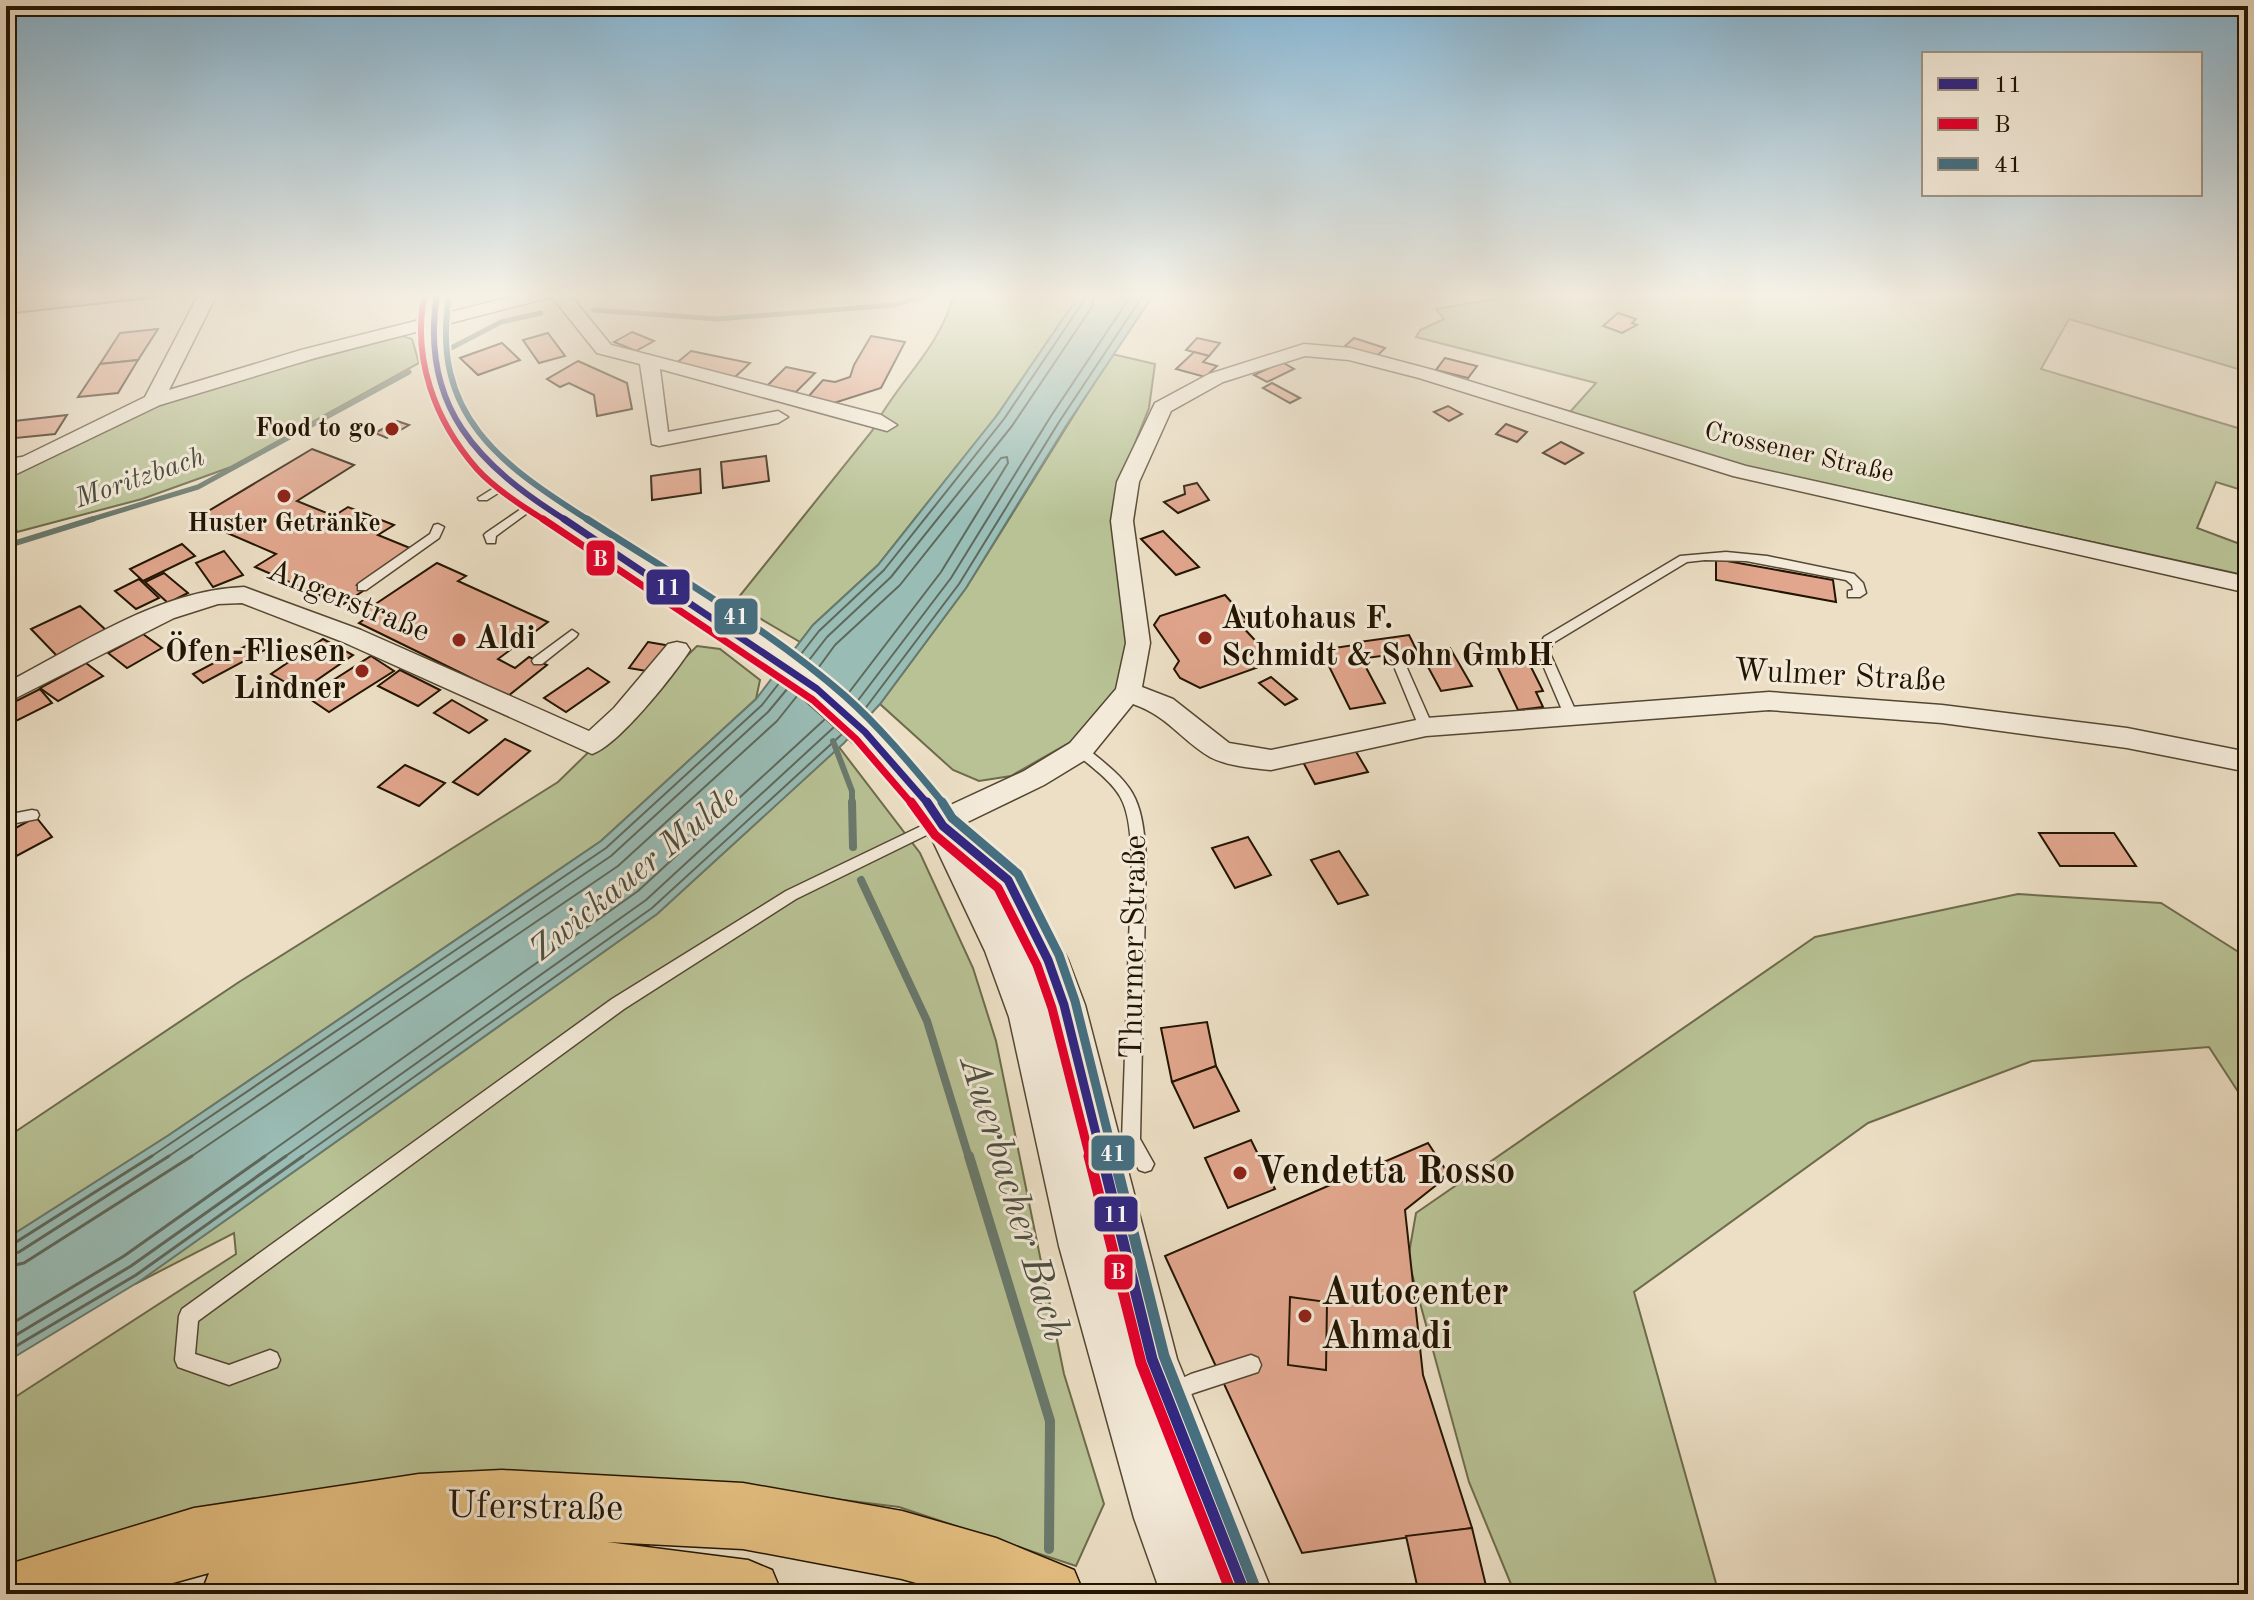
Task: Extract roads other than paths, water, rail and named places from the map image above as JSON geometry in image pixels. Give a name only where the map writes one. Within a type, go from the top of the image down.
[{"type":"main road","name":"Uferstraße","points":[[20,1594],[194,1542],[419,1507],[502,1503],[743,1516],[902,1545],[1023,1583]]},
{"type":"main road","name":"Uferstraße","points":[[235,1594],[316,1580],[410,1573],[531,1572],[677,1581],[748,1594]]},
{"type":"street","points":[[153,401],[170,369]]},
{"type":"street","points":[[6,473],[153,401],[253,369]]},
{"type":"street","name":"Thurmer Straße","points":[[437,369],[445,401],[487,462],[537,501],[820,691],[880,748],[942,824],[1008,880],[1048,960],[1064,1005],[1092,1108],[1125,1251],[1161,1518],[1189,1594]]},
{"type":"street","points":[[650,369],[659,440],[778,417]]},
{"type":"street","points":[[675,369],[874,419],[887,425]]},
{"type":"street","name":"Crossener Straße","points":[[942,824],[1034,778],[1080,750],[1128,692],[1138,643],[1122,521],[1128,482],[1162,407],[1216,378],[1242,369]]},
{"type":"street","name":"Crossener Straße","points":[[1406,369],[1741,471],[2248,585]]},
{"type":"street","name":"Angerstraße","points":[[6,694],[165,612],[216,596],[244,595],[352,636],[592,744],[623,715],[677,650]]},
{"type":"street","name":"Wulmer Straße","points":[[1128,692],[1164,705],[1220,750],[1247,758],[1271,760],[1426,727],[1570,714],[1785,702],[1942,714],[2127,738],[2248,762]]},
{"type":"street","name":"Thurmer Straße","points":[[1147,1404],[1216,1515],[1245,1594]]},
{"type":"lane","points":[[6,462],[31,459]]},
{"type":"lane","points":[[483,498],[510,481]]},
{"type":"lane","points":[[491,541],[490,535],[537,501]]},
{"type":"lane","points":[[362,587],[435,536],[438,527]]},
{"type":"lane","points":[[1570,714],[1543,651],[1548,640],[1684,559],[1710,554],[1753,558],[1850,577],[1857,583],[1860,593],[1852,594]]},
{"type":"lane","points":[[538,661],[572,634]]},
{"type":"lane","points":[[1397,659],[1426,727]]},
{"type":"lane","name":"Thurmer Straße","points":[[1080,750],[1124,785],[1137,813],[1139,857],[1131,1140],[1145,1164]]},
{"type":"lane","points":[[6,820],[32,815]]},
{"type":"lane","points":[[270,1360],[229,1375],[185,1360],[189,1316],[618,1004],[791,895],[942,824]]},
{"type":"lane","points":[[1147,1404],[1191,1384],[1251,1365]]},
{"type":"water","name":"Zwickauer Mulde","points":[[1029,369],[1104,369],[966,588],[880,704],[844,743],[657,914],[140,1281],[6,1362],[6,1239],[169,1135],[601,841],[756,699],[813,625],[878,565],[998,414]]},
{"type":"waterway","name":"Moritzbach","points":[[86,521],[198,487],[409,372]]},
{"type":"waterway","name":"Moritzbach","points":[[6,546],[93,519]]},
{"type":"waterway","name":"Auerbacher Bach","points":[[833,741],[852,791],[852,802]]},
{"type":"waterway","name":"Auerbacher Bach","points":[[852,802],[853,847]]},
{"type":"waterway","name":"Auerbacher Bach","points":[[861,880],[927,1021],[969,1158]]},
{"type":"waterway","name":"Auerbacher Bach","points":[[969,1156],[1050,1421],[1049,1549]]},
{"type":"place","name":"Food to go","points":[[392,429]]},
{"type":"place","name":"Huster Getränke","points":[[284,496]]},
{"type":"place","name":"Autohaus F. Schmidt & Sohn GmbH","points":[[1205,638]]},
{"type":"place","name":"Aldi","points":[[459,640]]},
{"type":"place","name":"Öfen-Fliesen Lindner","points":[[362,671]]},
{"type":"place","name":"Vendetta Rosso","points":[[1240,1173]]},
{"type":"place","name":"Autocenter Ahmadi","points":[[1305,1316]]}]
